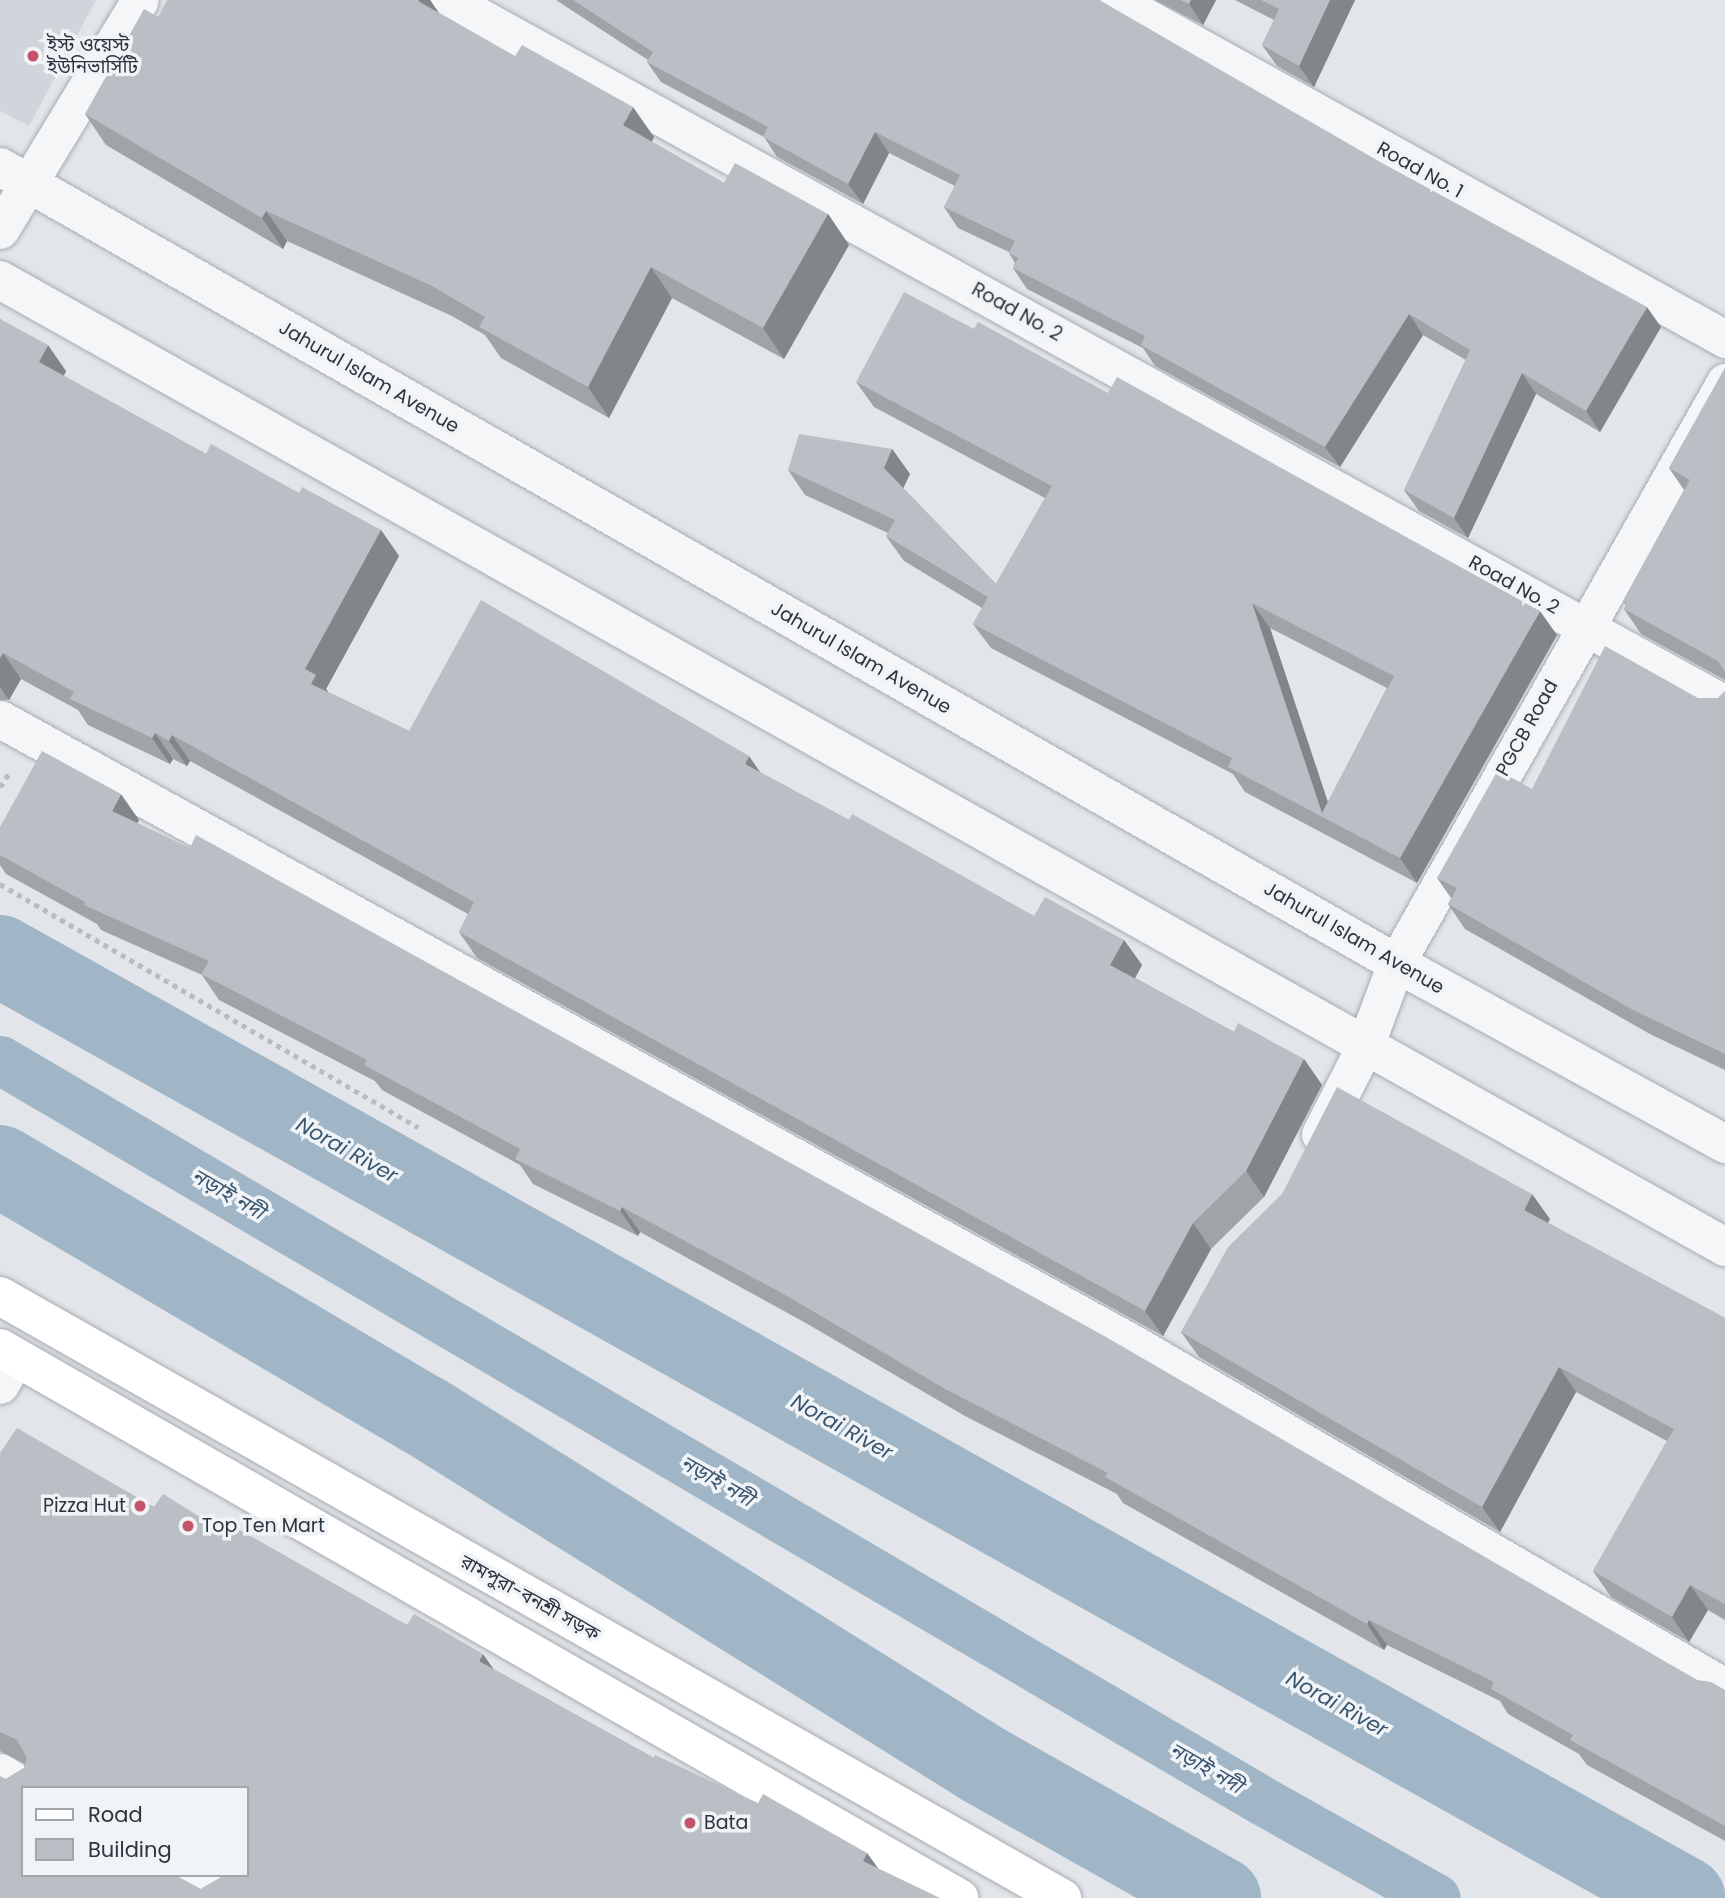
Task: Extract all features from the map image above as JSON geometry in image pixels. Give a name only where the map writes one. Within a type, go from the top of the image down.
[{"type":"main road","name":"রামপুরা-বনশ্রী সড়ক","points":[[0,1296],[1062,1898]]},
{"type":"main road","points":[[5,1363],[959,1898]]},
{"type":"street","points":[[0,230],[14,175],[140,0]]},
{"type":"street","name":"Road No. 2","points":[[449,0],[1585,624],[1725,704]]},
{"type":"street","name":"Road No. 1","points":[[1115,0],[1725,339]]},
{"type":"street","name":"Jahurul Islam Avenue","points":[[14,175],[1396,963],[1725,1144]]},
{"type":"street","points":[[0,280],[1725,1247]]},
{"type":"street","name":"PGCB Road","points":[[1305,1163],[1365,1046],[1396,963],[1585,624],[1725,382]]},
{"type":"street","points":[[0,719],[1171,1365],[1725,1687]]},
{"type":"street","points":[[1171,1365],[1191,1330]]},
{"type":"street","points":[[0,1772],[24,1786]]},
{"type":"street","points":[[186,1877],[223,1898]]},
{"type":"path","points":[[0,884],[418,1127]]},
{"type":"shaded area","name":"ইস্ট ওয়েস্ট ইউনিভার্সিটি","points":[[0,0],[96,0],[29,126],[0,111]]},
{"type":"building","points":[[167,0],[419,0],[515,56],[522,45],[633,107],[623,125],[724,183],[735,163],[828,214],[763,328],[651,267],[588,387],[479,327],[485,317],[430,285],[266,211],[262,218],[85,114],[144,9],[158,17]]},
{"type":"building","points":[[573,0],[1099,0],[1382,163],[1647,307],[1586,411],[1522,373],[1454,518],[1404,490],[1470,350],[1409,314],[1325,447],[1141,345],[1145,336],[1013,268],[1018,258],[1009,253],[1015,241],[944,207],[960,175],[875,132],[848,184],[763,137],[768,127],[647,62],[653,52]]},
{"type":"building","points":[[1261,0],[1330,0],[1299,66],[1262,45],[1279,9]]},
{"type":"building","points":[[904,292],[974,329],[978,322],[1108,393],[1117,377],[1540,611],[1400,858],[1228,767],[1232,758],[973,624],[988,597],[886,536],[895,520],[788,470],[799,434],[892,449],[884,468],[996,584],[1052,486],[856,382]],"holes":[[[1252,603],[1394,676],[1322,813]]]},
{"type":"building","points":[[0,319],[48,345],[39,362],[206,454],[211,444],[299,493],[302,487],[381,530],[305,669],[316,675],[311,684],[409,731],[481,600],[749,756],[745,764],[849,820],[852,814],[1034,916],[1045,897],[1124,940],[1110,965],[1234,1032],[1238,1023],[1304,1059],[1246,1171],[1193,1223],[1145,1311],[459,932],[474,902],[172,735],[169,741],[155,733],[152,738],[70,699],[74,692],[3,653],[0,658]]},
{"type":"building","points":[[1725,368],[1725,672],[1718,661],[1624,609],[1627,603],[1623,601],[1690,480],[1669,468]]},
{"type":"building","points":[[1605,646],[1698,698],[1718,698],[1725,691],[1725,1054],[1633,1010],[1448,904],[1457,888],[1437,878],[1498,770],[1532,789]]},
{"type":"building","points":[[42,751],[121,794],[112,811],[190,848],[196,835],[1106,1337],[1697,1680],[1711,1682],[1725,1690],[1725,1826],[1570,1740],[1573,1735],[1491,1689],[1494,1682],[1369,1620],[1367,1624],[1105,1477],[1108,1473],[947,1390],[787,1296],[622,1207],[620,1211],[515,1159],[520,1149],[364,1065],[367,1060],[201,974],[209,961],[84,905],[85,902],[0,855],[0,827]]},
{"type":"building","points":[[1337,1087],[1532,1194],[1524,1210],[1725,1318],[1725,1604],[1690,1585],[1672,1617],[1593,1571],[1674,1429],[1559,1367],[1482,1507],[1181,1332],[1228,1247],[1282,1194]]},
{"type":"building","points":[[17,1428],[154,1507],[163,1494],[213,1525],[217,1517],[407,1625],[414,1614],[483,1654],[479,1661],[654,1758],[655,1755],[758,1803],[763,1794],[867,1853],[863,1861],[940,1898],[0,1898],[0,1776],[6,1779],[24,1768],[27,1758],[17,1740],[0,1732],[0,1453]]},
{"type":"waterway","name":"Norai River","points":[[0,956],[1684,1898]]},
{"type":"waterway","name":"নড়াই নদী","points":[[0,1060],[1263,1801],[1436,1898]]},
{"type":"waterway","name":"Norai River","points":[[0,1166],[425,1416],[984,1765],[1220,1898]]},
{"type":"place","name":"ইস্ট ওয়েস্ট ইউনিভার্সিটি","points":[[33,56]]},
{"type":"place","name":"Pizza Hut","points":[[140,1506]]},
{"type":"place","name":"Top Ten Mart","points":[[188,1526]]},
{"type":"place","name":"Bata","points":[[690,1823]]}]
